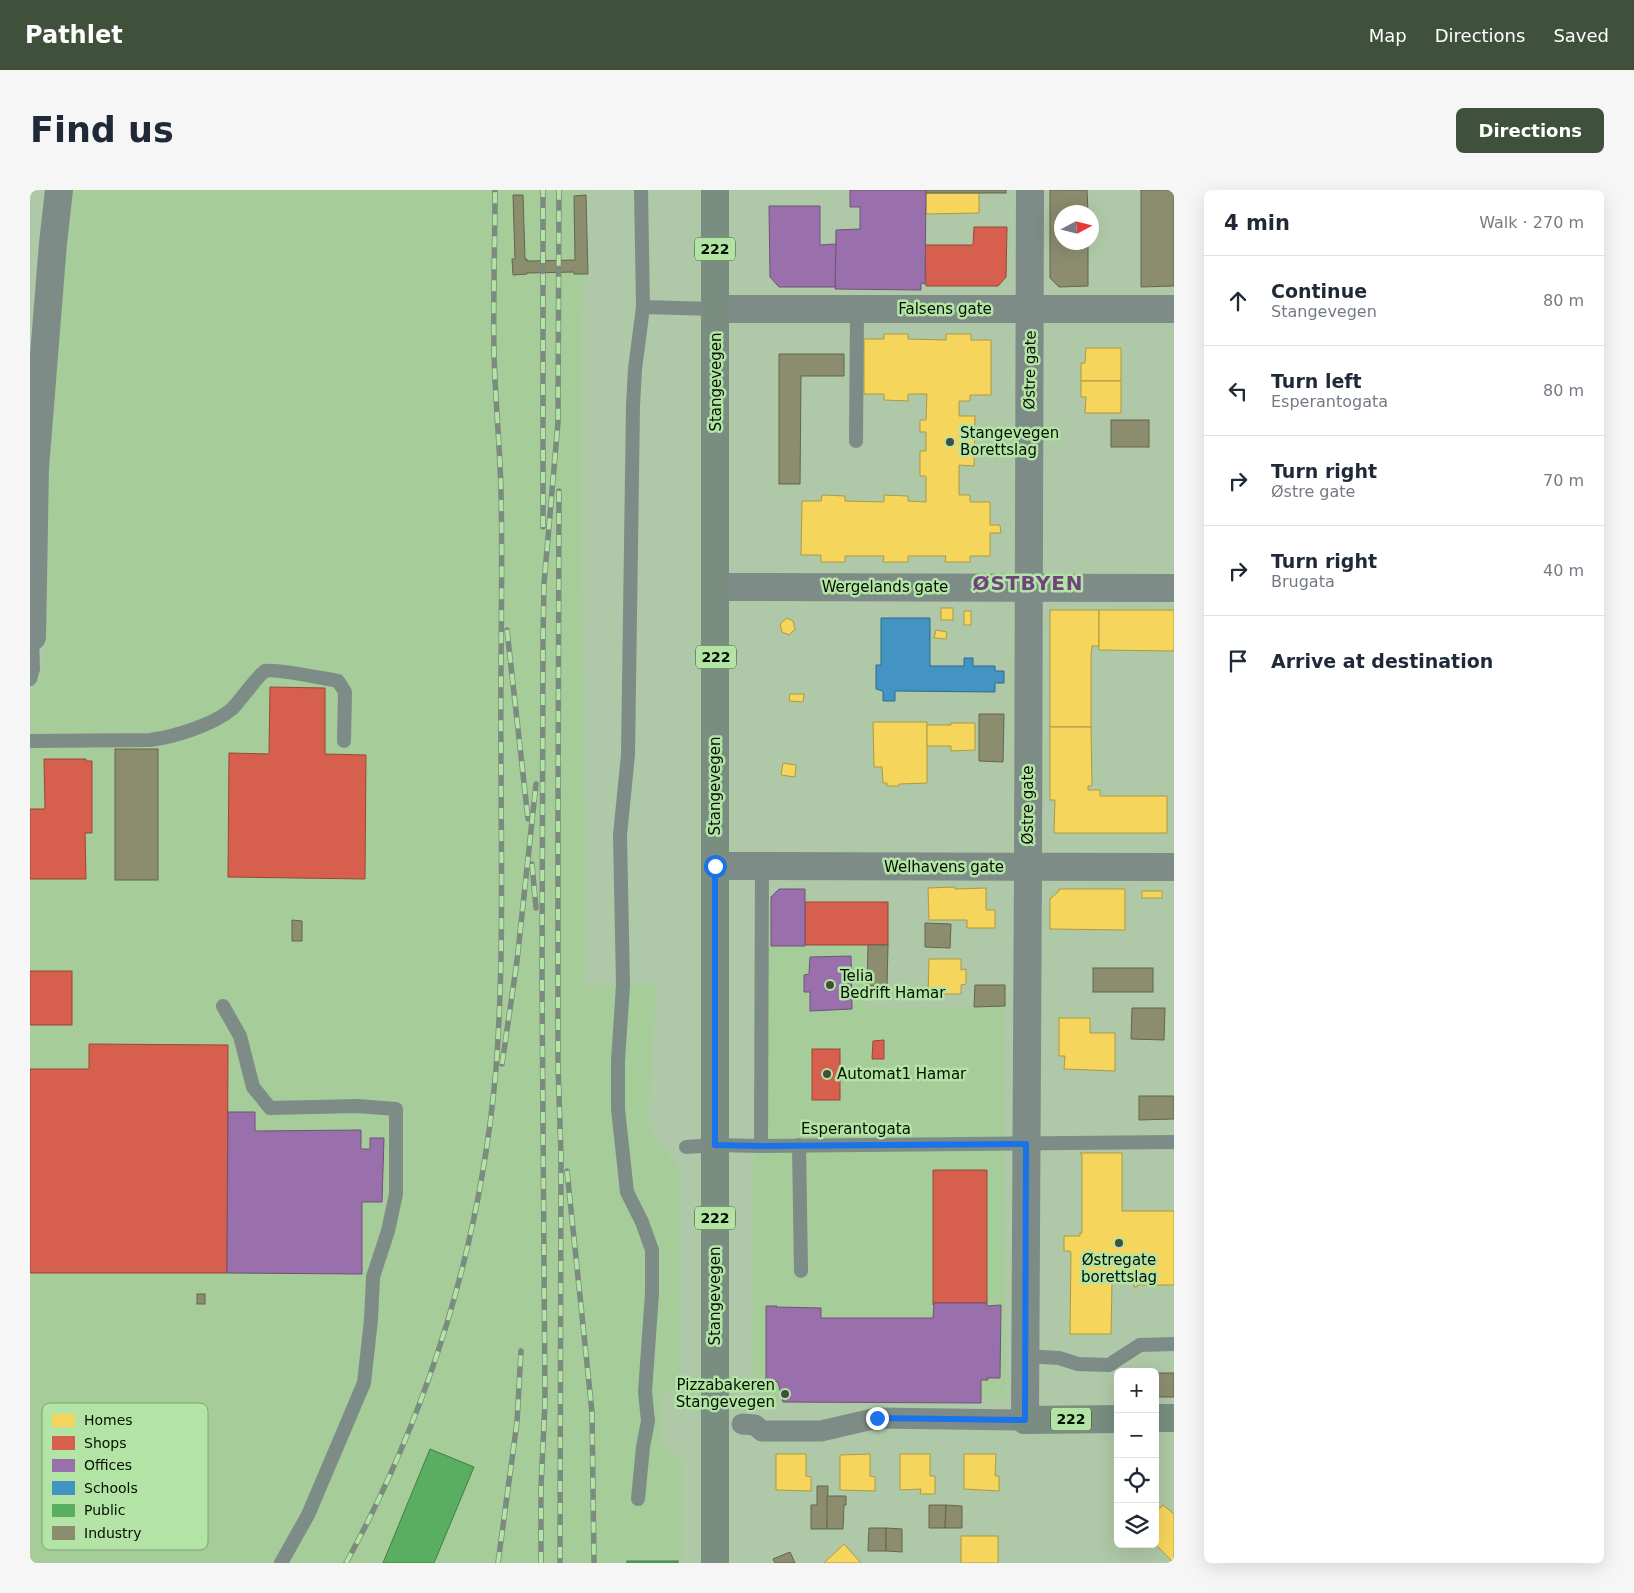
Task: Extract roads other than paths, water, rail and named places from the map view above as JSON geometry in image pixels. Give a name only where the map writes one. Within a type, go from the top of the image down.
[{"type":"main road","name":"Stangevegen","points":[[715,190],[715,1563]]},
{"type":"main road","points":[[1159,1418],[1174,1418]]},
{"type":"main road","name":"222","points":[[1025,1420],[1114,1419]]},
{"type":"street","points":[[32,637],[35,468],[59,190]]},
{"type":"street","name":"Østre gate","points":[[1025,1420],[1030,190]]},
{"type":"street","name":"Falsens gate","points":[[715,309],[1174,309]]},
{"type":"street","name":"Wergelands gate","points":[[716,587],[1174,588]]},
{"type":"street","name":"Welhavens gate","points":[[715,866],[1174,867]]},
{"type":"street","name":"222","points":[[742,1424],[756,1425],[762,1431],[821,1431],[877,1418],[1025,1420]]},
{"type":"lane","points":[[638,1499],[643,1447],[648,1421],[645,1392],[652,1302],[652,1250],[642,1222],[627,1192],[618,1109],[618,1061],[623,985],[620,835],[628,755],[633,406],[635,368],[643,307],[640,190]]},
{"type":"lane","points":[[643,307],[715,309]]},
{"type":"lane","points":[[856,441],[857,309]]},
{"type":"lane","points":[[30,679],[33,668],[32,637]]},
{"type":"lane","points":[[30,741],[150,740],[165,738],[201,725],[230,710],[246,694],[260,674],[267,670],[338,681],[345,692],[344,741]]},
{"type":"lane","points":[[761,1146],[762,867]]},
{"type":"lane","points":[[222,1006],[240,1036],[253,1087],[270,1108],[357,1106],[396,1109],[396,1194],[388,1231],[373,1277],[371,1320],[364,1383],[308,1515],[281,1563]]},
{"type":"lane","name":"Esperantogata","points":[[686,1147],[715,1145],[1174,1142]]},
{"type":"lane","points":[[799,1145],[801,1271]]},
{"type":"lane","points":[[1025,1356],[1059,1358],[1078,1364],[1109,1365],[1140,1345],[1174,1344]]},
{"type":"railway","points":[[346,1563],[376,1505],[403,1446],[447,1324],[478,1198],[489,1134],[499,1030],[502,871],[502,557],[494,352],[495,190]]},
{"type":"railway","points":[[543,190],[543,527]]},
{"type":"railway","points":[[541,1563],[541,1487],[545,1402],[542,983],[543,637],[544,584],[558,422],[559,190]]},
{"type":"railway","points":[[559,491],[558,1064],[561,1156],[560,1563]]},
{"type":"railway","points":[[507,630],[528,819]]},
{"type":"railway","points":[[502,1064],[517,961],[536,784]]},
{"type":"railway","points":[[532,864],[536,908]]},
{"type":"railway","points":[[567,1171],[592,1412],[594,1563]]},
{"type":"railway","points":[[498,1563],[517,1422],[521,1351]]},
{"type":"place","name":"Stangevegen Borettslag","points":[[950,442]]},
{"type":"place","name":"Telia Bedrift Hamar","points":[[830,985]]},
{"type":"place","name":"Automat1 Hamar","points":[[827,1074]]},
{"type":"place","name":"Østregate borettslag","points":[[1119,1243]]},
{"type":"place","name":"Pizzabakeren Stangevegen","points":[[785,1394]]},
{"type":"district","name":"ØSTBYEN","points":[[1028,583]]}]
